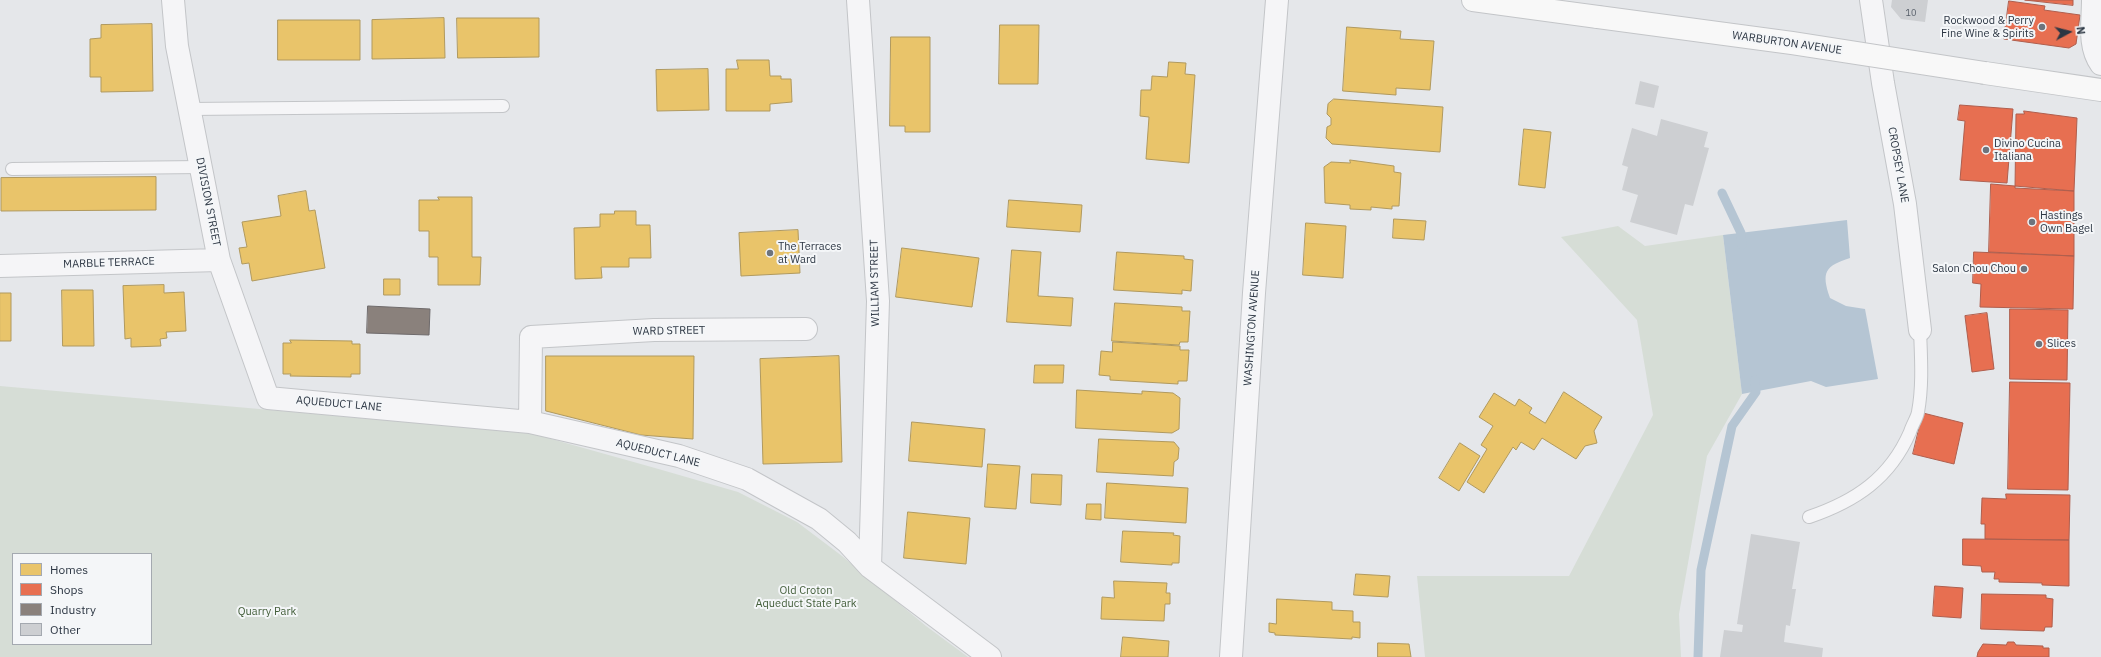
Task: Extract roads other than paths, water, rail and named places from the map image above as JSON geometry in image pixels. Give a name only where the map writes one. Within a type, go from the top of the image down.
[{"type":"street","name":"DIVISION STREET","points":[[173,0],[177,46],[219,260],[268,398]]},
{"type":"street","name":"WILLIAM STREET","points":[[858,0],[878,301],[870,567]]},
{"type":"street","name":"WASHINGTON AVENUE","points":[[1231,657],[1254,293],[1277,0]]},
{"type":"street","name":"WARBURTON AVENUE","points":[[1473,0],[1792,43],[2101,90]]},
{"type":"street","name":"CROPSEY LANE","points":[[1871,0],[1883,83],[1905,204],[1920,330]]},
{"type":"street","points":[[2093,0],[2092,45],[2094,54],[2101,64]]},
{"type":"street","name":"MARBLE TERRACE","points":[[0,266],[219,260]]},
{"type":"street","name":"WARD STREET","points":[[530,422],[531,337],[654,330],[806,329]]},
{"type":"street","name":"AQUEDUCT LANE","points":[[268,398],[530,422],[679,456],[747,479],[819,519],[847,542],[870,567],[990,657]]},
{"type":"lane","points":[[190,109],[503,106]]},
{"type":"lane","points":[[12,169],[201,166]]},
{"type":"lane","points":[[1809,517],[1832,509],[1884,475],[1902,450],[1918,413],[1922,376],[1920,330]]},
{"type":"water","points":[[1847,220],[1850,258],[1835,264],[1827,271],[1827,289],[1830,298],[1846,306],[1865,309],[1878,379],[1826,387],[1811,381],[1742,394],[1723,235]]},
{"type":"waterway","points":[[1722,193],[1741,233],[1742,245]]},
{"type":"waterway","points":[[1698,657],[1701,570],[1732,426],[1756,392],[1755,380]]},
{"type":"place","name":"Rockwood & Perry Fine Wine & Spirits","points":[[2042,27]]},
{"type":"place","name":"Divino Cucina Italiana","points":[[1986,150]]},
{"type":"place","name":"Hastings Own Bagel","points":[[2032,222]]},
{"type":"place","name":"The Terraces at Ward","points":[[770,253]]},
{"type":"place","name":"Salon Chou Chou","points":[[2024,269]]},
{"type":"place","name":"Slices","points":[[2039,344]]},
{"type":"park label","name":"Old Croton Aqueduct State Park","points":[[806,597]]},
{"type":"park label","name":"Quarry Park","points":[[267,612]]}]
